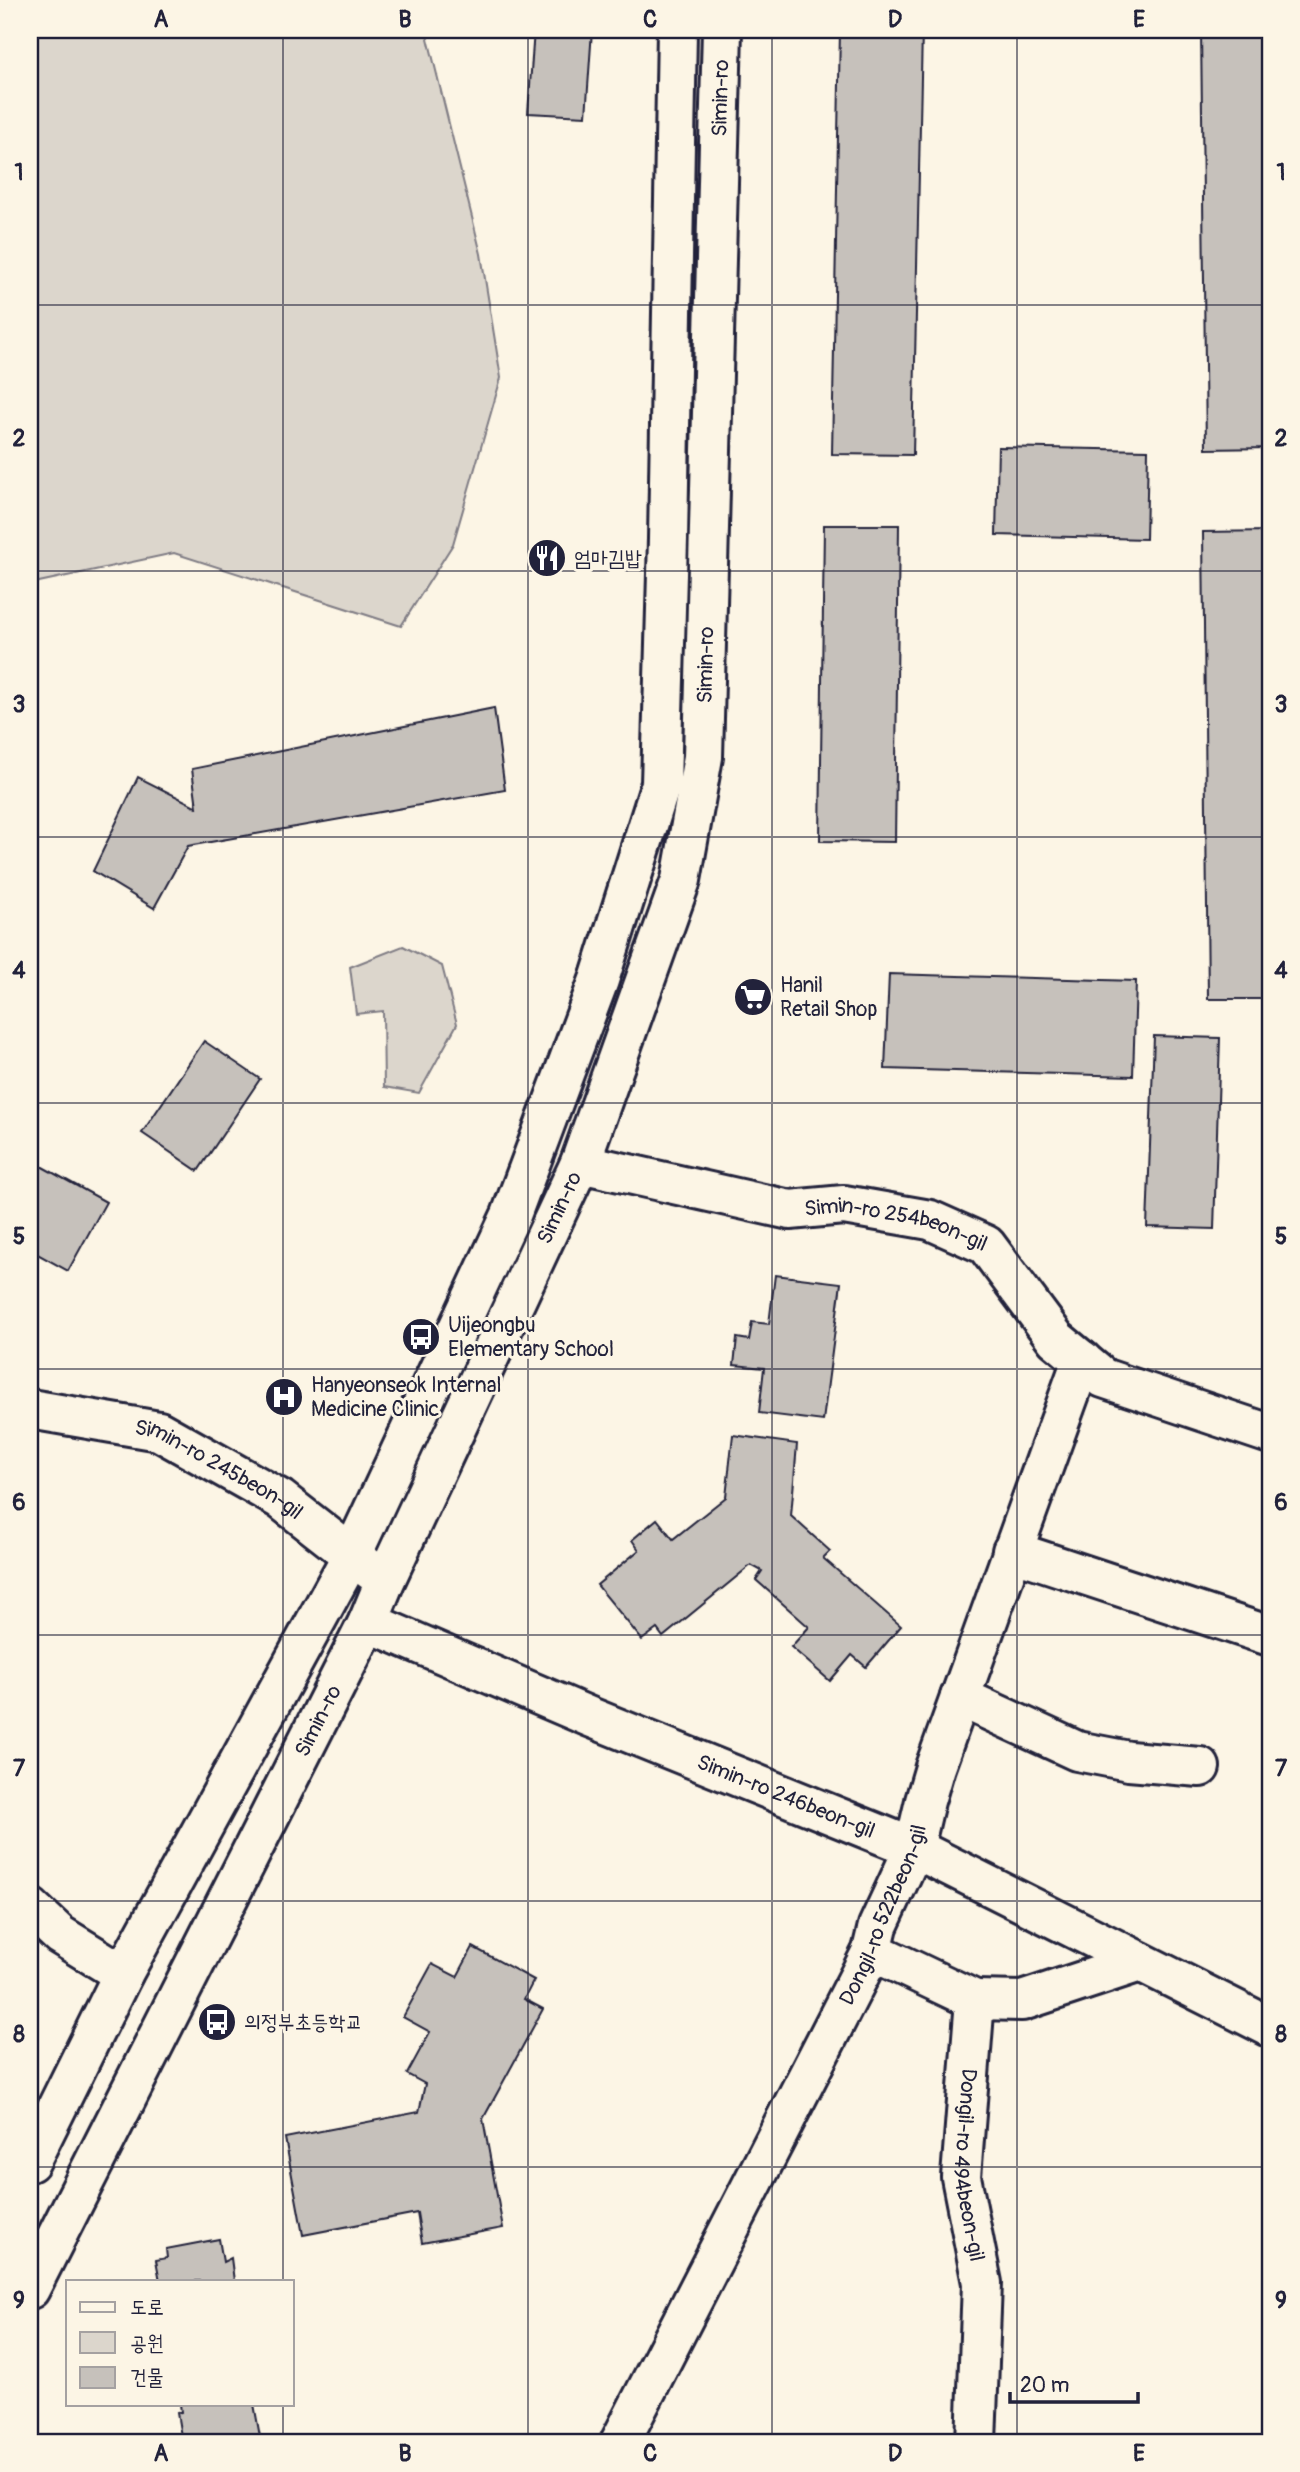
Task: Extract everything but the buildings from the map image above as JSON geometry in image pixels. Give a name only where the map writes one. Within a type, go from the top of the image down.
[{"type":"street","name":"Simin-ro","points":[[30,2162],[123,1974],[352,1555],[511,1215],[600,980],[661,784],[677,30]]},
{"type":"street","name":"Simin-ro","points":[[30,2288],[368,1622],[580,1163],[681,880],[703,757],[722,30]]},
{"type":"street","name":"Simin-ro 254beon-gil","points":[[580,1163],[790,1210],[844,1205],[930,1220],[986,1245],[1056,1339],[1103,1378],[1270,1434]]},
{"type":"street","name":"Dongil-ro 522beon-gil","points":[[620,2442],[873,1951],[878,1926],[914,1848],[925,1801],[960,1697],[1082,1360]]},
{"type":"street","name":"Simin-ro 245beon-gil","points":[[30,1409],[159,1431],[280,1499],[385,1581]]},
{"type":"street","points":[[1012,1551],[1270,1636]]},
{"type":"street","name":"Simin-ro 246beon-gil","points":[[368,1622],[590,1717],[914,1848],[1270,2027]]},
{"type":"street","points":[[960,1697],[1077,1751],[1129,1761],[1200,1767]]},
{"type":"street","points":[[30,1907],[60,1935],[123,1974]]},
{"type":"street","points":[[873,1951],[975,2000],[1022,2001],[1140,1962]]},
{"type":"street","name":"Dongil-ro 494beon-gil","points":[[975,2000],[961,2177],[982,2283],[976,2442]]},
{"type":"green space","points":[[30,30],[426,30],[481,254],[501,378],[453,544],[401,626],[174,553],[39,582],[30,588]]},
{"type":"green space","points":[[403,946],[442,966],[457,1024],[419,1093],[384,1087],[383,1011],[356,1014],[350,967]]},
{"type":"place","name":"엄마김밥","points":[[547,558]]},
{"type":"place","name":"Hanil Retail Shop","points":[[753,997]]},
{"type":"place","name":"Uijeongbu Elementary School","points":[[421,1337]]},
{"type":"place","name":"Hanyeonseok Internal Medicine Clinic","points":[[284,1397]]},
{"type":"place","name":"의정부초등학교","points":[[217,2022]]}]
